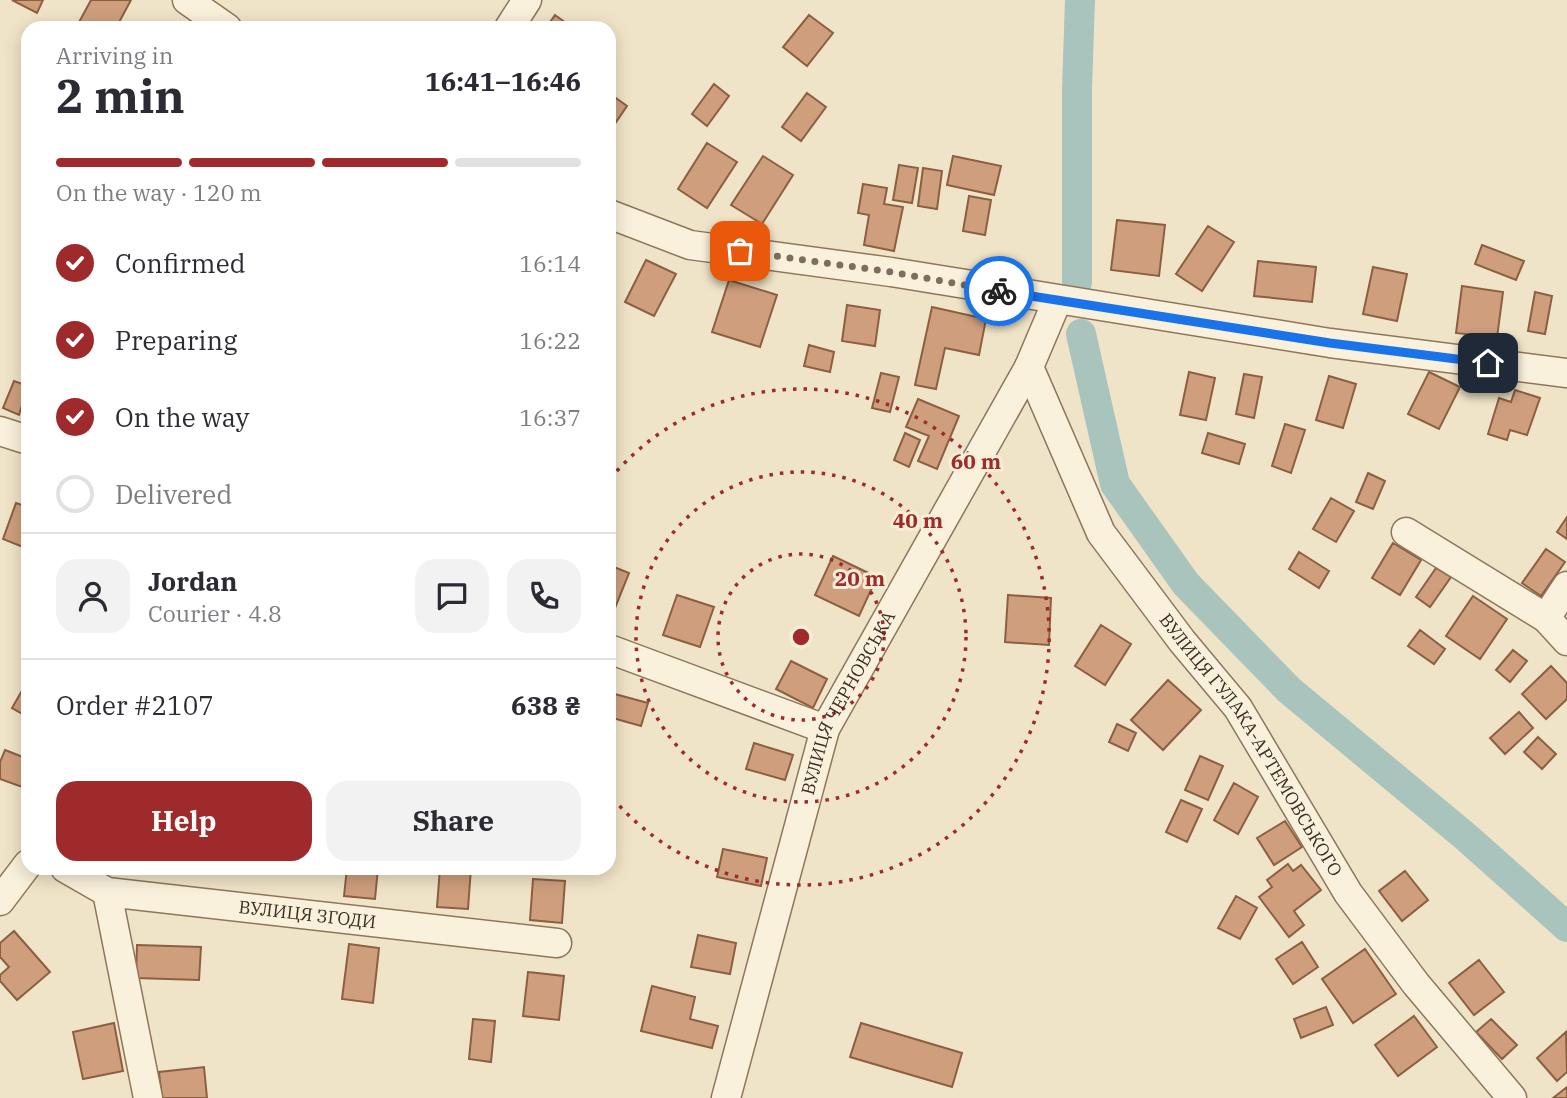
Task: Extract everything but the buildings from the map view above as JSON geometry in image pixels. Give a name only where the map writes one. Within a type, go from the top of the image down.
[{"type":"street","points":[[187,0],[217,21]]},
{"type":"street","points":[[514,21],[527,0]]},
{"type":"street","points":[[616,217],[690,244],[891,272],[1057,301],[1330,343],[1567,373]]},
{"type":"street","name":"ВУЛИЦЯ ЧЕРНОВСЬКА","points":[[726,1098],[825,729],[1029,367],[1057,301]]},
{"type":"street","name":"ВУЛИЦЯ ГУЛАКА-АРТЕМОВСЬКОГО","points":[[1029,367],[1101,533],[1182,641],[1238,708],[1348,893],[1416,984],[1512,1098]]},
{"type":"street","points":[[0,431],[21,438]]},
{"type":"street","points":[[1406,532],[1546,618],[1567,640]]},
{"type":"street","points":[[1546,618],[1567,586]]},
{"type":"street","points":[[616,652],[825,729]]},
{"type":"street","points":[[0,901],[21,873]]},
{"type":"street","name":"ВУЛИЦЯ ЗГОДИ","points":[[77,875],[107,892],[557,943]]},
{"type":"street","points":[[107,892],[148,1098]]},
{"type":"waterway","points":[[1077,282],[1080,0]]},
{"type":"waterway","points":[[1081,334],[1115,484],[1186,584],[1289,690],[1466,837],[1567,927]]},
{"type":"way so far","points":[[740,251],[891,272],[999,291]]},
{"type":"route","points":[[999,291],[1330,343],[1488,363]]}]
